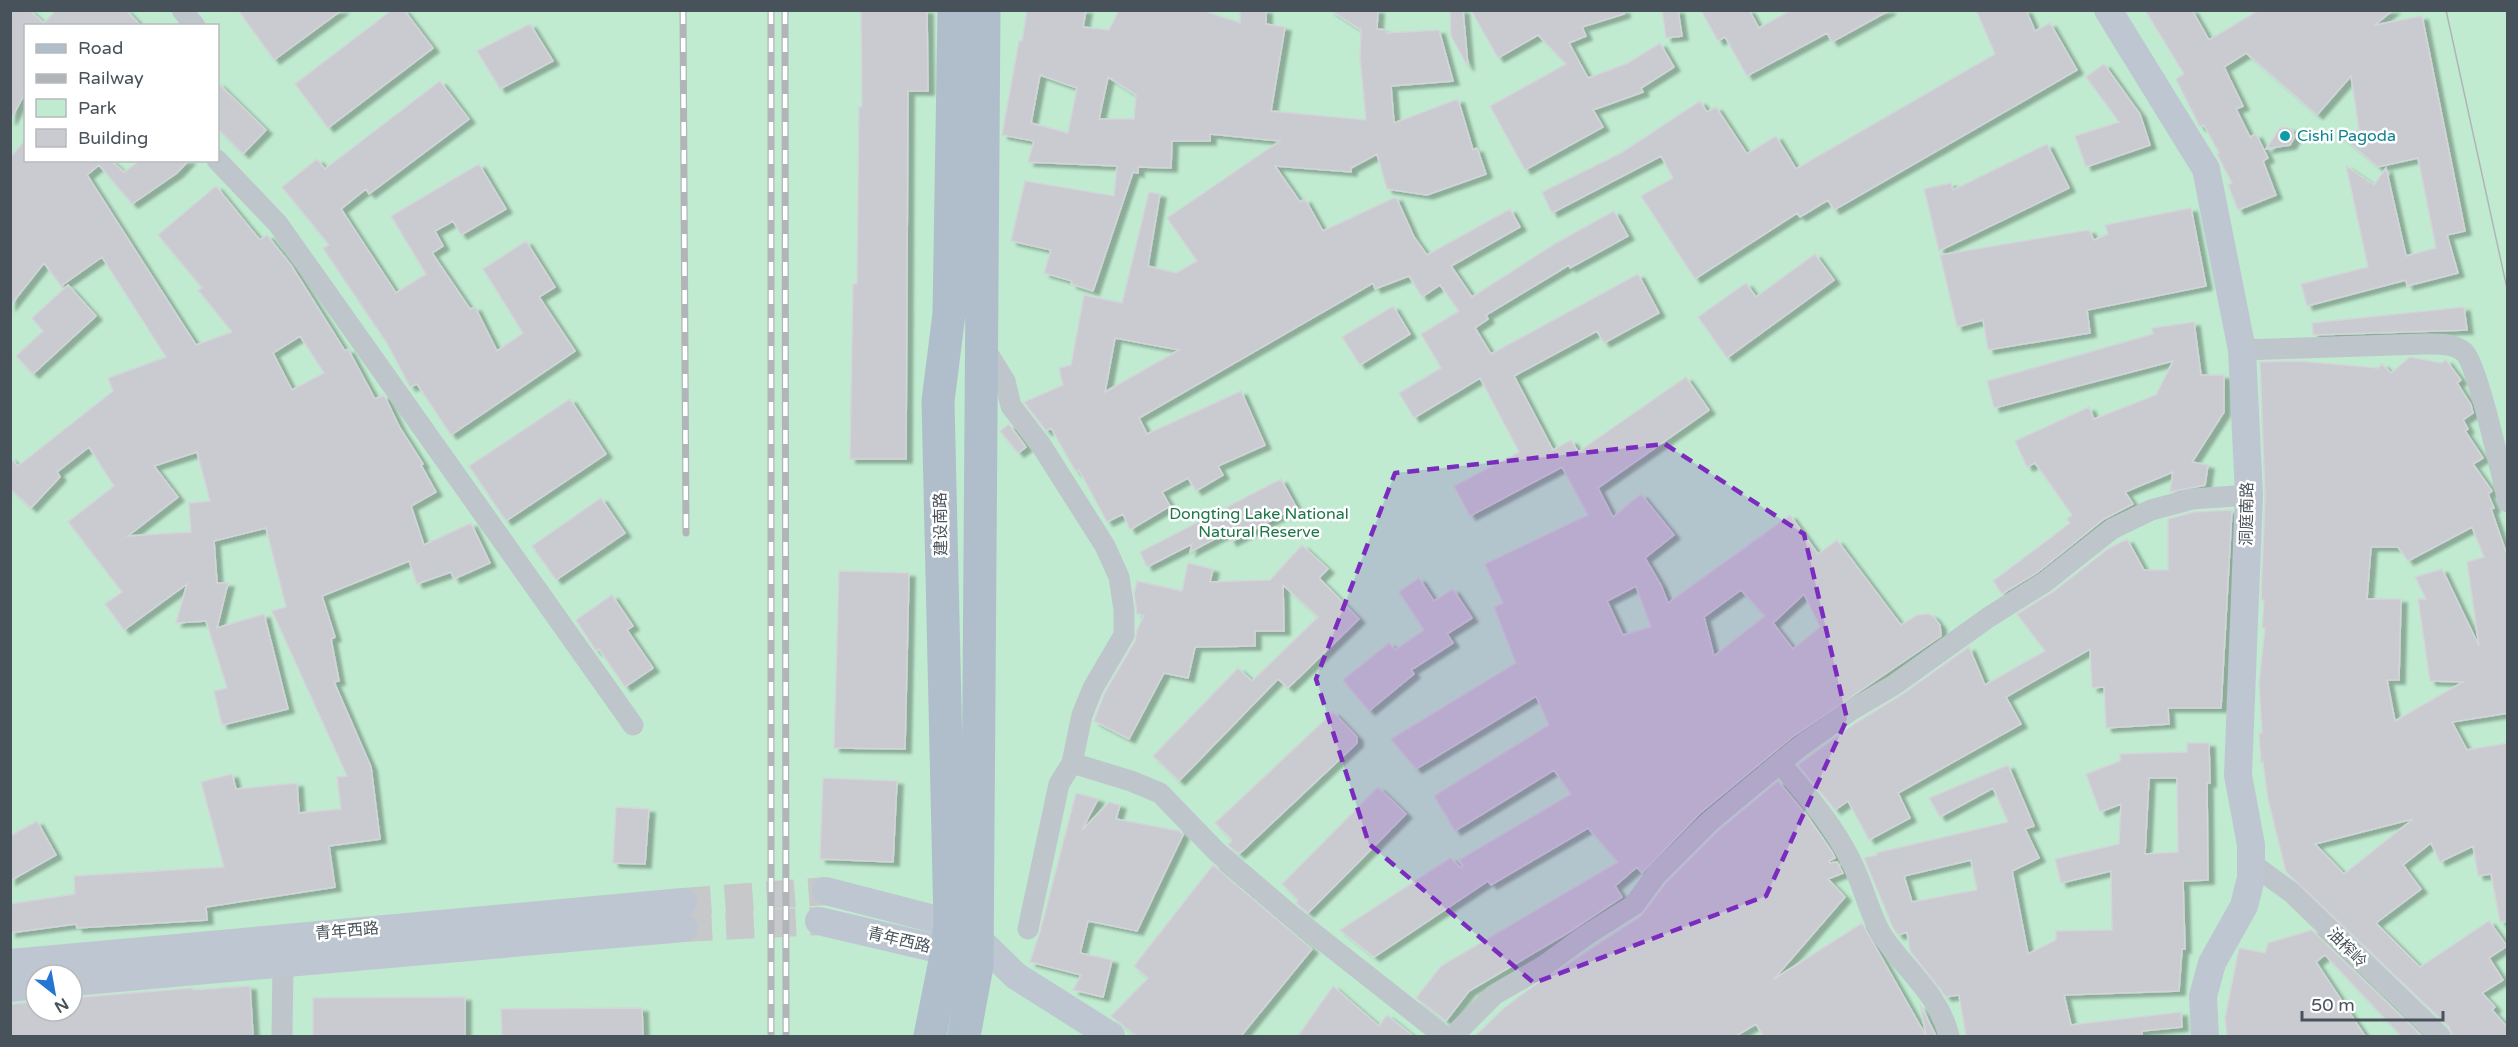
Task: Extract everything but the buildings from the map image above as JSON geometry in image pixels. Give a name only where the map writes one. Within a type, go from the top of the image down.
[{"type":"main road","name":"建设南路","points":[[954,10],[949,314],[938,401],[963,945],[964,1036]]},
{"type":"main road","name":"建设南路","points":[[930,1036],[963,945],[982,342],[984,10]]},
{"type":"main road","name":"洞庭南路","points":[[2108,10],[2206,169],[2242,350],[2249,495],[2238,775],[2247,815],[2251,878],[2244,906],[2212,963],[2203,996],[2205,1036]]},
{"type":"main road","name":"青年西路","points":[[826,891],[963,945]]},
{"type":"main road","name":"青年西路","points":[[10,963],[683,915],[283,963],[84,981]]},
{"type":"main road","name":"青年西路","points":[[819,921],[963,945]]},
{"type":"main road","points":[[963,945],[1111,1036]]},
{"type":"street","points":[[182,10],[193,24]]},
{"type":"street","points":[[219,162],[278,224],[633,725]]},
{"type":"street","points":[[982,342],[996,370],[1005,381],[1011,406],[1041,445],[1105,546],[1119,577],[1124,610],[1124,635],[1093,688],[1082,715],[1072,763],[1059,784],[1028,929]]},
{"type":"street","points":[[2242,350],[2425,344],[2454,346],[2466,354],[2477,383],[2508,502]]},
{"type":"street","points":[[1453,1036],[1494,995],[1544,966],[1585,936],[1634,905],[1656,875],[1709,822],[1780,763],[1850,711],[1894,685],[1989,618],[2045,582],[2112,529],[2151,510],[2193,499],[2249,495]]},
{"type":"street","points":[[1072,763],[1131,781],[1160,793],[1217,852],[1293,917],[1444,1036]]},
{"type":"street","points":[[1780,763],[1830,824],[1862,882],[1881,933],[1930,993],[1944,1017],[1949,1036]]},
{"type":"street","name":"油榨岭","points":[[2251,863],[2292,893],[2366,968],[2394,991],[2440,1036]]},
{"type":"street","points":[[282,1036],[283,963]]},
{"type":"highlighted area","points":[[1665,444],[1804,534],[1847,719],[1766,896],[1534,983],[1369,844],[1316,679],[1395,473]]},
{"type":"green space","name":"Dongting Lake National Natural Reserve","points":[[10,11],[2507,11],[2507,1036],[11,1036]]},
{"type":"tunnel","points":[[683,902],[826,891]]},
{"type":"tunnel","points":[[684,928],[819,921]]},
{"type":"tram line","points":[[2446,10],[2508,293]]},
{"type":"railway","points":[[683,10],[686,533]]},
{"type":"railway","points":[[771,10],[771,1036]]},
{"type":"railway","points":[[785,10],[786,1036]]},
{"type":"place","name":"Cishi Pagoda","points":[[2285,136]]}]
